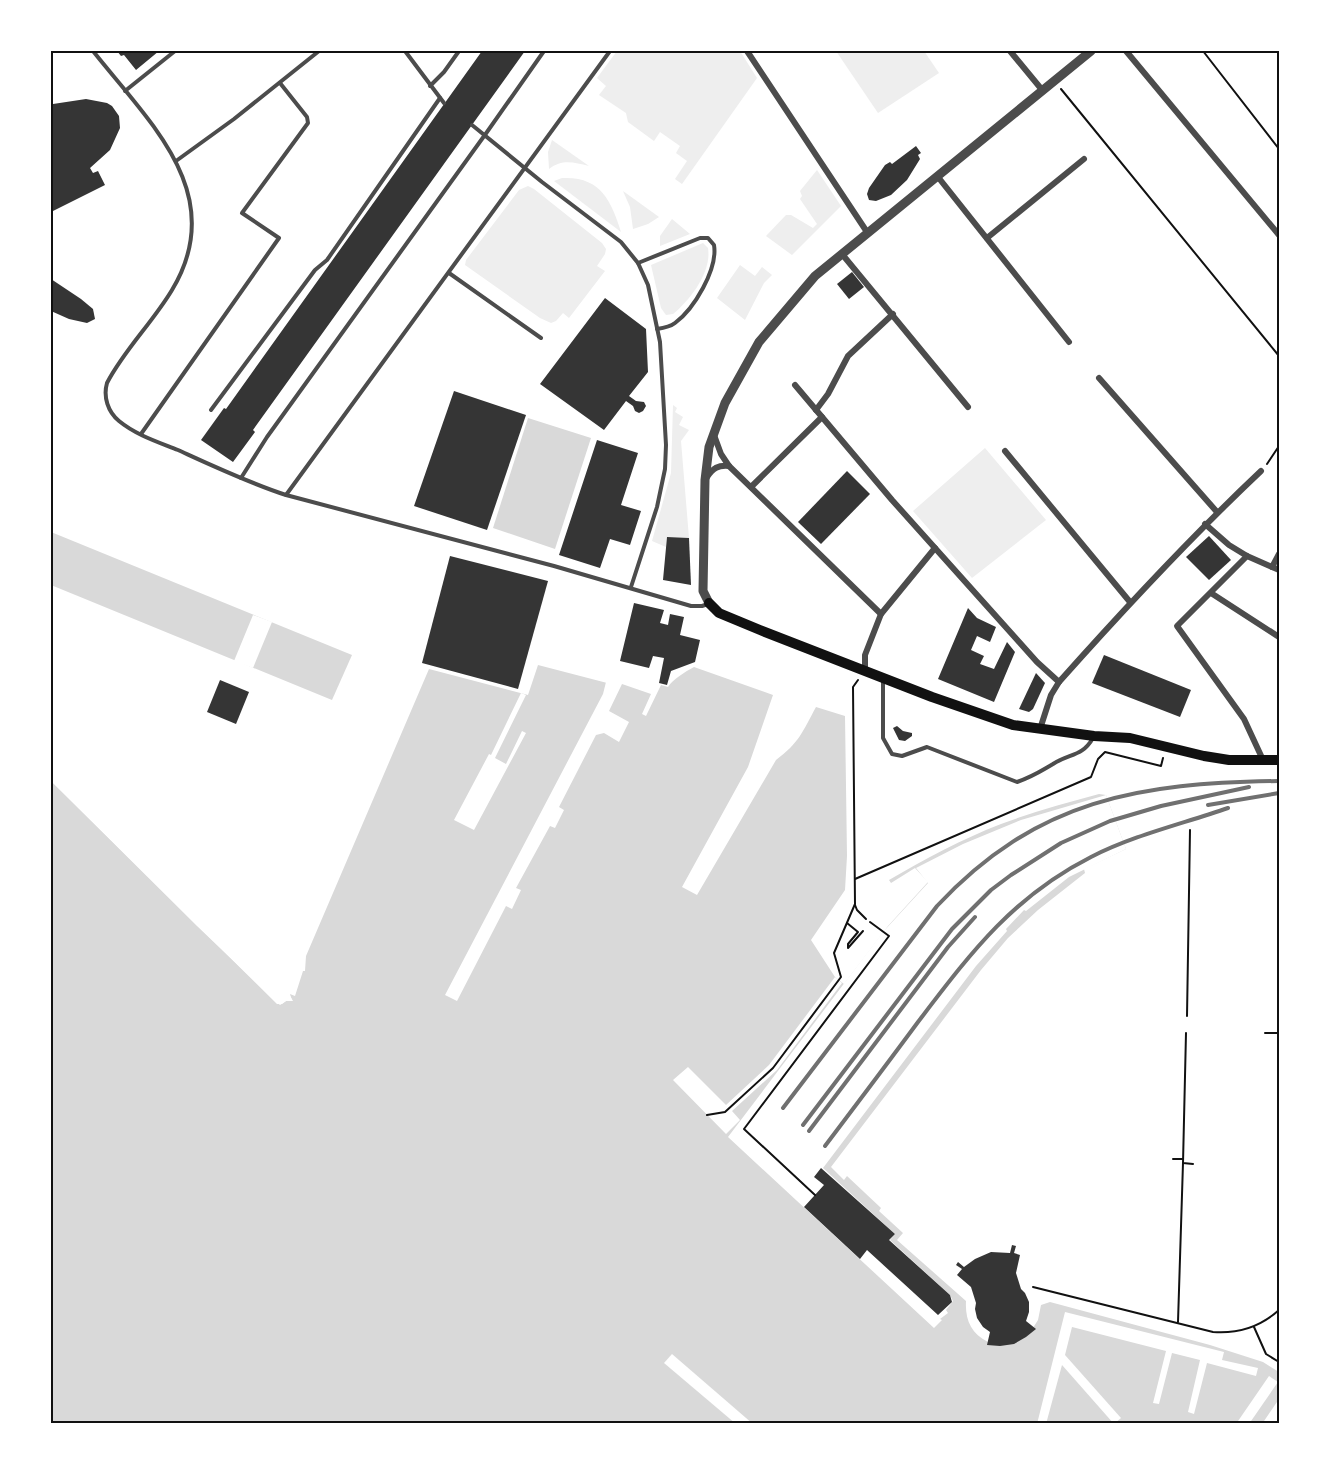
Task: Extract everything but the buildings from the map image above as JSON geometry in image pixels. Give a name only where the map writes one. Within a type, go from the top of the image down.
[{"type":"main road","points":[[709,603],[719,613],[988,718],[1040,730],[1130,738],[1221,758],[1279,760]]},
{"type":"street","points":[[747,51],[867,232]]},
{"type":"street","points":[[1010,51],[1043,92]]},
{"type":"street","points":[[709,603],[703,591],[703,530],[709,447],[713,432],[735,383],[759,342],[815,276],[1091,51]]},
{"type":"street","points":[[1126,51],[1279,235]]},
{"type":"street","points":[[987,238],[1084,159]]},
{"type":"street","points":[[938,177],[1069,342]]},
{"type":"street","points":[[842,254],[894,314],[968,407]]},
{"type":"street","points":[[816,410],[826,398],[848,356],[894,314]]},
{"type":"street","points":[[1099,378],[1217,512]]},
{"type":"street","points":[[795,385],[892,500],[1037,662],[1059,682]]},
{"type":"street","points":[[751,487],[822,417]]},
{"type":"street","points":[[713,432],[721,454],[729,465],[880,614]]},
{"type":"street","points":[[1005,451],[1130,602]]},
{"type":"street","points":[[705,480],[712,470],[720,465],[729,465]]},
{"type":"street","points":[[1040,730],[1051,695],[1059,682],[1130,602],[1217,512],[1261,471]]},
{"type":"street","points":[[1205,524],[1229,545],[1279,570]]},
{"type":"street","points":[[865,671],[865,655],[880,614],[936,548]]},
{"type":"street","points":[[1272,567],[1279,554]]},
{"type":"street","points":[[1247,556],[1177,626],[1244,719],[1263,760]]},
{"type":"street","points":[[1211,593],[1279,637]]},
{"type":"lane","points":[[93,51],[165,141],[184,178],[191,215],[192,233],[186,262],[168,297],[113,372],[105,389],[107,402],[113,415],[119,421],[141,434],[286,495],[631,587],[694,607],[709,603]]},
{"type":"lane","points":[[125,92],[176,51]]},
{"type":"lane","points":[[176,160],[319,51]]},
{"type":"lane","points":[[405,51],[444,103]]},
{"type":"lane","points":[[430,86],[444,72],[459,51]]},
{"type":"lane","points":[[241,478],[267,436],[544,51]]},
{"type":"lane","points":[[286,495],[610,51]]},
{"type":"lane","points":[[141,434],[279,238],[242,213],[308,123],[307,117],[280,82]]},
{"type":"lane","points":[[211,410],[315,270],[327,260],[440,98]]},
{"type":"lane","points":[[472,125],[621,242],[638,263],[650,290],[663,376],[665,469],[657,507],[631,587]]},
{"type":"lane","points":[[638,263],[699,238],[708,238],[714,245],[714,260],[699,294],[678,320],[668,327],[657,329]]},
{"type":"lane","points":[[449,273],[541,338]]},
{"type":"lane","points":[[884,678],[883,738],[892,754],[902,756],[927,747],[1017,782],[1083,752],[1094,736]]},
{"type":"path","points":[[1203,51],[1279,149]]},
{"type":"path","points":[[1054,81],[1279,356]]},
{"type":"path","points":[[1261,471],[1279,446]]},
{"type":"path","points":[[865,671],[852,687],[855,904],[857,910],[866,919]]},
{"type":"path","points":[[855,879],[1091,777],[1098,759],[1105,752],[1161,766]]},
{"type":"path","points":[[1186,1016],[1190,830]]},
{"type":"path","points":[[707,1115],[725,1112],[773,1068],[841,976],[834,953],[855,904]]},
{"type":"path","points":[[815,1195],[744,1129],[889,936],[870,922]]},
{"type":"path","points":[[847,923],[858,932],[848,944],[848,948],[863,931]]},
{"type":"path","points":[[1178,1322],[1186,1033]]},
{"type":"path","points":[[1264,1033],[1279,1033]]},
{"type":"path","points":[[1173,1159],[1193,1164]]},
{"type":"path","points":[[1033,1287],[1213,1332],[1235,1333],[1254,1327],[1279,1310]]},
{"type":"path","points":[[1254,1327],[1266,1354],[1279,1362]]},
{"type":"shaded area","points":[[617,51],[740,51],[757,78],[682,184],[675,179],[687,161],[676,153],[680,146],[660,132],[654,141],[628,122],[626,113],[599,95],[606,86],[597,78]]},
{"type":"shaded area","points":[[836,51],[924,51],[939,73],[878,113]]},
{"type":"shaded area","points":[[552,140],[589,166],[563,163],[549,169],[548,152]]},
{"type":"shaded area","points":[[817,170],[841,206],[792,255],[766,236],[786,215],[791,215],[813,228],[817,224],[800,199],[802,196],[800,191]]},
{"type":"shaded area","points":[[562,178],[586,181],[602,192],[613,210],[621,232],[554,181]]},
{"type":"shaded area","points":[[528,186],[602,243],[606,249],[597,266],[605,271],[569,318],[563,313],[551,323],[540,318],[465,265],[466,260],[519,190]]},
{"type":"shaded area","points":[[623,191],[659,217],[633,229],[630,207]]},
{"type":"shaded area","points":[[672,219],[690,234],[660,246],[660,236]]},
{"type":"shaded area","points":[[703,243],[708,248],[708,257],[703,276],[686,301],[673,314],[666,315],[661,308],[651,265]]},
{"type":"shaded area","points":[[740,265],[755,276],[762,267],[772,275],[764,283],[745,320],[717,298]]},
{"type":"shaded area","points":[[673,405],[677,408],[675,412],[683,417],[679,425],[689,430],[681,441],[689,538],[667,537],[666,547],[652,541],[671,473]]},
{"type":"shaded area","points":[[528,418],[591,438],[555,549],[493,528]]},
{"type":"shaded area","points":[[985,448],[1046,520],[972,578],[913,511]]},
{"type":"shaded area","points":[[51,532],[352,655],[332,700],[51,585]]},
{"type":"shaded area","points":[[538,665],[611,684],[622,684],[651,694],[642,714],[646,716],[661,685],[668,687],[676,678],[694,667],[773,695],[748,767],[682,887],[697,895],[776,760],[795,742],[816,707],[845,716],[847,856],[845,890],[811,940],[835,977],[844,984],[888,926],[928,882],[915,868],[891,883],[889,880],[972,836],[1001,824],[1087,797],[1106,795],[1126,849],[1084,869],[1085,873],[1038,910],[1008,938],[831,1167],[844,1180],[847,1176],[881,1208],[879,1211],[903,1233],[897,1240],[966,1301],[970,1325],[988,1342],[1031,1331],[1038,1320],[1041,1305],[1050,1302],[1210,1345],[1263,1362],[1279,1372],[1279,1399],[1262,1424],[51,1424],[51,781],[280,1005],[286,1001],[292,1001],[290,994],[295,996],[303,971],[305,971],[306,956],[429,669],[528,695]]},
{"type":"pier","points":[[253,615],[272,622],[253,668],[234,661]]},
{"type":"pier","points":[[606,682],[622,684],[609,711],[629,722],[619,742],[604,733],[596,735],[559,807],[564,810],[555,828],[550,826],[516,888],[521,890],[512,909],[506,906],[457,1001],[445,995],[603,694]]},
{"type":"pier","points":[[521,693],[526,695],[495,758],[506,764],[522,731],[526,733],[474,830],[454,820],[489,754],[491,755]]},
{"type":"pier","points":[[51,778],[279,1001],[288,998],[288,992],[293,1001],[277,1004],[51,781]]},
{"type":"pier","points":[[1106,795],[1126,849],[1069,877],[1026,911],[1024,910],[976,966],[823,1168],[895,1234],[890,1240],[950,1295],[953,1301],[946,1310],[948,1313],[934,1328],[728,1137],[883,932],[928,883],[916,868],[963,844],[1021,820]]},
{"type":"pier","points":[[835,977],[842,983],[777,1070],[732,1111],[740,1120],[726,1134],[673,1080],[688,1067],[726,1105],[769,1065]]},
{"type":"pier","points":[[1065,1312],[1224,1352],[1222,1360],[1258,1368],[1256,1376],[1207,1363],[1194,1414],[1188,1412],[1200,1360],[1172,1353],[1159,1404],[1153,1403],[1166,1351],[1072,1327],[1065,1355],[1121,1418],[1114,1424],[1062,1365],[1046,1424],[1037,1424]]},
{"type":"pier","points":[[672,1354],[753,1424],[736,1424],[664,1363]]},
{"type":"pier","points":[[1269,1376],[1278,1382],[1249,1424],[1236,1424]]},
{"type":"railway","points":[[783,1108],[937,906],[975,870],[1013,842],[1052,820],[1093,804],[1136,793],[1181,786],[1279,781]]},
{"type":"railway","points":[[803,1125],[952,929],[991,890],[1061,843],[1110,821],[1161,806],[1249,787]]},
{"type":"railway","points":[[1208,805],[1279,793]]},
{"type":"railway","points":[[825,1146],[956,973],[994,929],[1015,909],[1063,873],[1107,849],[1228,808]]},
{"type":"railway","points":[[809,1131],[948,947],[975,917]]}]
